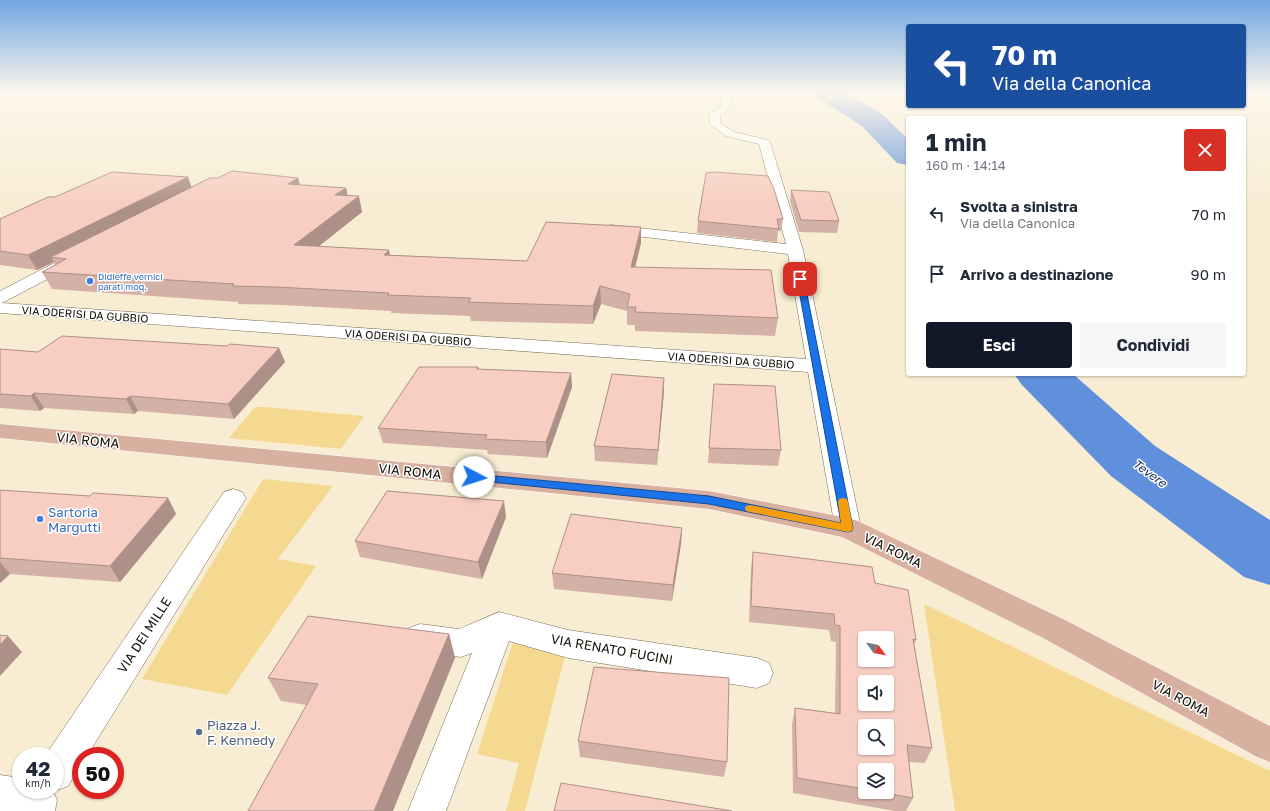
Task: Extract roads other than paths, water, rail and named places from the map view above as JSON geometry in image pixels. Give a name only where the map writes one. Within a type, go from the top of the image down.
[{"type":"main road","name":"VIA ROMA","points":[[0,431],[709,500],[848,528],[1054,629],[1270,745]]},
{"type":"street","points":[[724,130],[730,134],[764,142],[795,250],[848,528]]},
{"type":"street","points":[[593,226],[795,250]]},
{"type":"street","points":[[0,298],[83,254]]},
{"type":"street","name":"VIA ODERISI DA GUBBIO","points":[[0,308],[816,366]]},
{"type":"street","name":"VIA DEI MILLE","points":[[64,761],[232,498]]},
{"type":"street","points":[[389,634],[461,643],[499,626]]},
{"type":"street","points":[[427,811],[499,626]]},
{"type":"street","name":"VIA RENATO FUCINI","points":[[499,626],[568,644],[757,672]]},
{"type":"street","points":[[0,794],[12,795]]},
{"type":"waterway","name":"Tevere","points":[[882,130],[906,154]]},
{"type":"waterway","name":"Tevere","points":[[1043,376],[1133,461],[1270,557]]},
{"type":"place","name":"Didieffe vernici parati moq.","points":[[90,281]]},
{"type":"place","name":"Sartoria Margutti","points":[[40,519]]},
{"type":"place","name":"Piazza J. F. Kennedy","points":[[199,732]]}]
